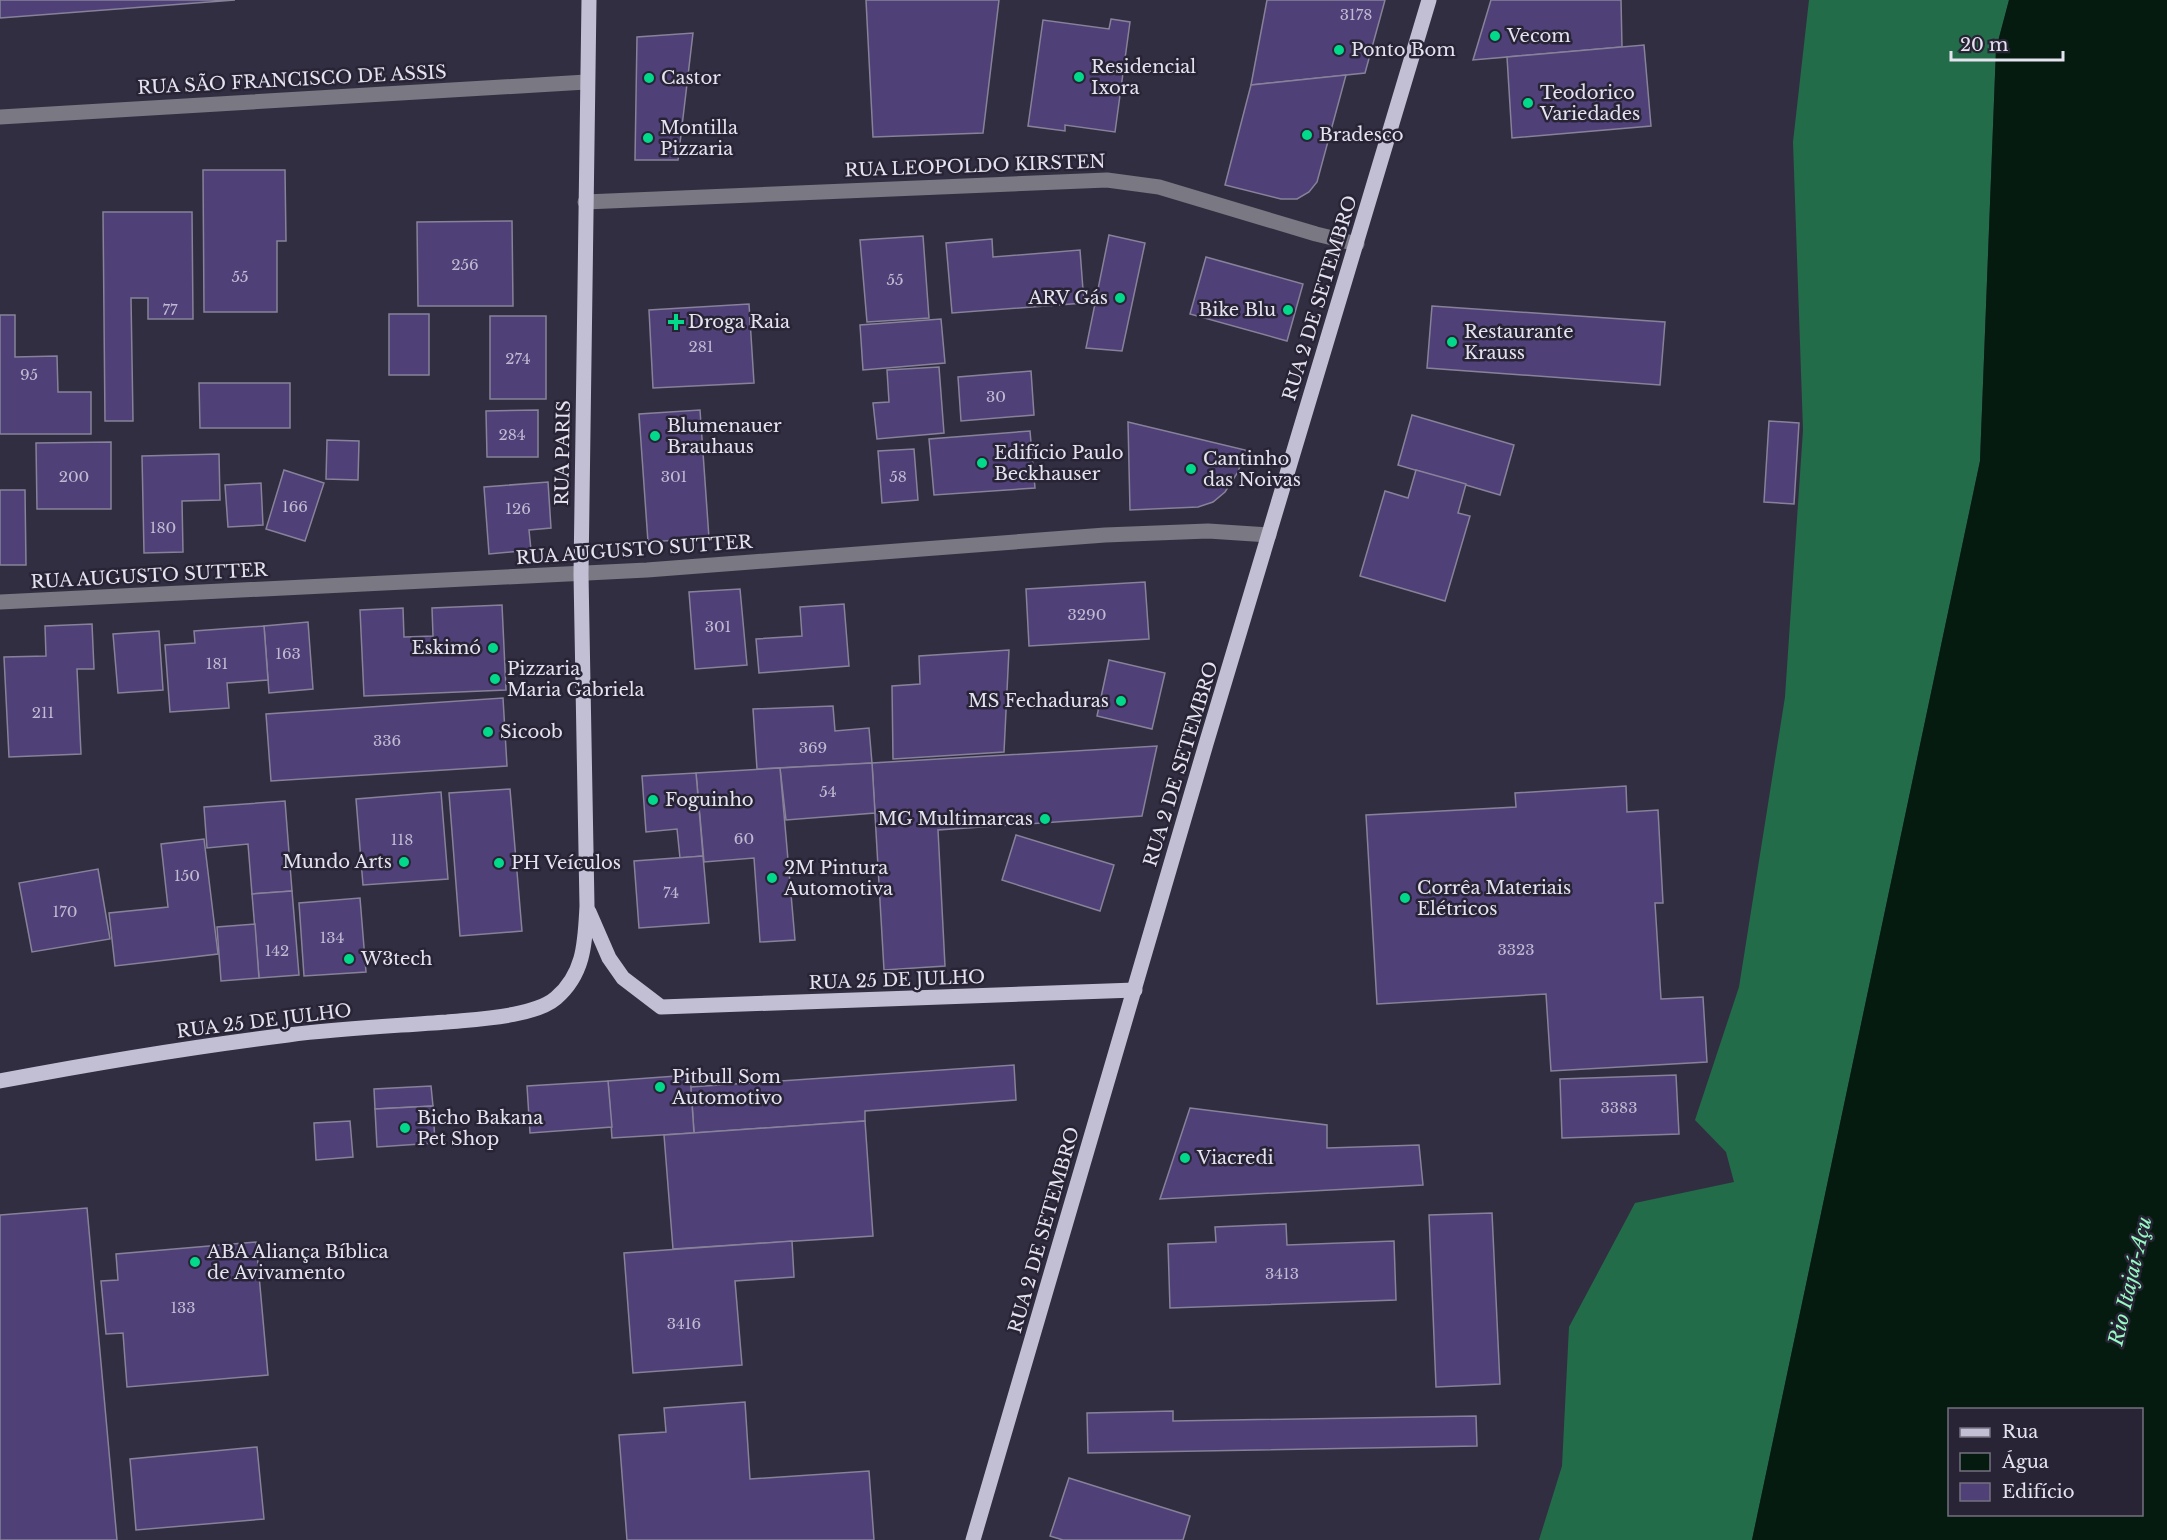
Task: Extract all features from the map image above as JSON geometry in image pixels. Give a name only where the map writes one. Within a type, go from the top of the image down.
[{"type":"main road","name":"RUA PARIS","points":[[534,1011],[556,998],[575,975],[584,950],[587,906],[581,574],[586,82],[589,0]]},
{"type":"main road","name":"RUA 2 DE SETEMBRO","points":[[973,1540],[1429,0]]},
{"type":"main road","name":"RUA PARIS","points":[[587,906],[599,939],[623,978],[661,1007]]},
{"type":"main road","name":"RUA 25 DE JULHO","points":[[661,1007],[966,998],[1135,990]]},
{"type":"main road","name":"RUA 25 DE JULHO","points":[[0,1081],[130,1058],[289,1035],[460,1021],[534,1011]]},
{"type":"street","name":"RUA SÃO FRANCISCO DE ASSIS","points":[[0,117],[586,82]]},
{"type":"street","name":"RUA LEOPOLDO KIRSTEN","points":[[585,202],[1107,180],[1159,187],[1357,244]]},
{"type":"street","name":"RUA AUGUSTO SUTTER","points":[[0,602],[581,574],[1105,535],[1208,531],[1269,536]]},
{"type":"green space","points":[[1809,0],[2009,0],[1996,49],[1980,461],[1752,1540],[1539,1540],[1562,1466],[1569,1327],[1635,1203],[1734,1182],[1726,1152],[1695,1120],[1739,987],[1785,697],[1803,430],[1793,142]]},
{"type":"water","name":"Rio Itajaí-Açu","points":[[2009,0],[2167,0],[2167,1540],[1752,1540],[1980,461],[1996,49]]},
{"type":"building","points":[[0,0],[235,0],[0,18]]},
{"type":"building","points":[[866,0],[999,0],[983,133],[873,137]]},
{"type":"building","points":[[1267,0],[1385,0],[1365,73],[1251,85]]},
{"type":"building","points":[[1491,0],[1621,0],[1622,47],[1473,60]]},
{"type":"building","name":"Residencial Ixora","points":[[1111,19],[1130,22],[1115,132],[1065,125],[1065,131],[1028,126],[1043,20],[1109,29]]},
{"type":"building","points":[[693,33],[678,160],[635,160],[637,37]]},
{"type":"building","points":[[1644,45],[1651,126],[1512,138],[1507,57]]},
{"type":"building","points":[[1346,75],[1317,182],[1309,192],[1297,199],[1281,199],[1225,185],[1251,85]]},
{"type":"building","points":[[203,170],[285,170],[286,241],[277,241],[277,312],[204,312]]},
{"type":"building","points":[[103,212],[192,212],[193,319],[148,319],[148,298],[131,298],[133,421],[105,421]]},
{"type":"building","points":[[512,221],[513,306],[418,306],[417,222]]},
{"type":"building","points":[[1109,235],[1145,243],[1122,351],[1086,348]]},
{"type":"building","points":[[923,236],[929,318],[867,322],[860,240]]},
{"type":"building","points":[[992,239],[993,257],[1080,250],[1084,303],[952,313],[946,243]]},
{"type":"building","points":[[1206,257],[1303,284],[1287,341],[1190,314]]},
{"type":"building","points":[[749,304],[754,383],[653,388],[649,310]]},
{"type":"building","points":[[1432,306],[1665,322],[1660,385],[1427,368]]},
{"type":"building","points":[[389,314],[429,314],[429,375],[389,375]]},
{"type":"building","points":[[0,315],[15,315],[15,357],[57,356],[58,392],[91,392],[91,434],[0,434]]},
{"type":"building","points":[[490,316],[546,316],[546,399],[490,399]]},
{"type":"building","points":[[941,319],[945,363],[863,370],[860,325]]},
{"type":"building","points":[[939,367],[944,433],[877,439],[873,403],[889,402],[887,370]]},
{"type":"building","points":[[1031,371],[1034,415],[961,421],[958,377]]},
{"type":"building","points":[[199,383],[290,383],[290,428],[200,428]]},
{"type":"building","points":[[538,410],[538,457],[487,457],[486,411]]},
{"type":"building","points":[[700,410],[709,538],[648,542],[639,414]]},
{"type":"building","points":[[1412,415],[1514,445],[1500,495],[1398,465]]},
{"type":"building","points":[[1769,421],[1799,423],[1794,504],[1764,502]]},
{"type":"building","points":[[1128,422],[1245,450],[1238,472],[1225,492],[1213,502],[1198,507],[1130,510]]},
{"type":"building","name":"Edifício Paulo Beckhauser","points":[[1030,431],[1035,488],[934,495],[929,439]]},
{"type":"building","points":[[327,440],[359,441],[358,480],[326,479]]},
{"type":"building","points":[[111,442],[111,509],[37,509],[36,443]]},
{"type":"building","points":[[914,449],[918,500],[882,503],[878,451]]},
{"type":"building","points":[[219,454],[220,500],[182,501],[183,552],[144,553],[142,456]]},
{"type":"building","points":[[284,470],[324,483],[305,541],[266,529]]},
{"type":"building","points":[[1416,470],[1466,484],[1458,513],[1470,516],[1445,601],[1360,576],[1385,491],[1408,498]]},
{"type":"building","points":[[548,482],[551,528],[529,530],[531,550],[489,554],[484,487]]},
{"type":"building","points":[[261,483],[263,525],[228,527],[225,485]]},
{"type":"building","points":[[0,490],[25,490],[26,565],[0,565]]},
{"type":"building","points":[[1145,582],[1149,639],[1029,646],[1026,589]]},
{"type":"building","points":[[740,589],[747,665],[695,669],[689,592]]},
{"type":"building","points":[[844,604],[849,666],[759,673],[756,639],[802,636],[800,607]]},
{"type":"building","points":[[502,605],[506,690],[364,696],[360,610],[403,608],[404,637],[433,636],[432,608]]},
{"type":"building","points":[[308,622],[313,689],[269,693],[264,626]]},
{"type":"building","points":[[92,624],[94,669],[77,669],[81,754],[9,757],[4,657],[46,656],[45,626]]},
{"type":"building","points":[[264,626],[268,680],[227,683],[229,708],[170,712],[165,645],[195,643],[194,631]]},
{"type":"building","points":[[159,631],[163,690],[118,693],[113,634]]},
{"type":"building","points":[[1009,650],[1004,752],[893,759],[892,686],[920,684],[919,656]]},
{"type":"building","points":[[1109,660],[1165,673],[1152,729],[1097,716]]},
{"type":"building","points":[[503,698],[507,766],[271,781],[266,714]]},
{"type":"building","points":[[833,706],[835,731],[869,728],[872,763],[757,769],[753,709]]},
{"type":"building","points":[[1157,746],[1142,816],[938,830],[945,966],[884,970],[872,763]]},
{"type":"building","points":[[872,763],[875,813],[786,820],[780,768]]},
{"type":"building","points":[[780,768],[795,940],[760,942],[754,858],[704,862],[696,773]]},
{"type":"building","points":[[696,773],[703,856],[680,858],[677,829],[646,832],[642,776]]},
{"type":"building","points":[[1626,786],[1627,812],[1658,810],[1663,903],[1655,903],[1661,999],[1703,997],[1707,1062],[1551,1071],[1546,994],[1377,1004],[1366,815],[1516,807],[1515,793]]},
{"type":"building","points":[[510,789],[522,931],[460,936],[449,793]]},
{"type":"building","points":[[441,792],[448,879],[363,885],[356,799]]},
{"type":"building","points":[[285,801],[292,891],[252,894],[248,844],[207,848],[204,807]]},
{"type":"building","points":[[1016,835],[1114,865],[1100,911],[1002,880]]},
{"type":"building","points":[[204,839],[218,954],[115,966],[109,913],[168,907],[161,844]]},
{"type":"building","points":[[703,856],[709,923],[639,928],[634,861]]},
{"type":"building","points":[[98,869],[110,939],[32,952],[19,883]]},
{"type":"building","points":[[292,891],[299,975],[259,978],[252,894]]},
{"type":"building","points":[[360,898],[366,972],[304,976],[299,903]]},
{"type":"building","points":[[255,924],[259,978],[221,981],[217,927]]},
{"type":"building","points":[[1014,1065],[1016,1100],[865,1111],[865,1121],[694,1133],[691,1087]]},
{"type":"building","points":[[690,1075],[694,1133],[612,1138],[608,1081]]},
{"type":"building","points":[[1676,1075],[1679,1134],[1562,1138],[1560,1079]]},
{"type":"building","points":[[608,1081],[612,1127],[530,1133],[527,1086]]},
{"type":"building","points":[[431,1086],[433,1106],[375,1109],[374,1089]]},
{"type":"building","points":[[433,1106],[435,1143],[377,1147],[375,1109]]},
{"type":"building","points":[[1190,1108],[1327,1125],[1327,1148],[1419,1145],[1423,1185],[1160,1199]]},
{"type":"building","points":[[350,1121],[353,1157],[316,1160],[314,1123]]},
{"type":"building","points":[[865,1121],[873,1236],[673,1249],[664,1135]]},
{"type":"building","points":[[87,1208],[117,1540],[0,1540],[0,1215]]},
{"type":"building","points":[[1492,1213],[1500,1384],[1436,1387],[1429,1215]]},
{"type":"building","points":[[1286,1224],[1287,1245],[1394,1241],[1396,1300],[1170,1308],[1168,1244],[1216,1242],[1215,1227]]},
{"type":"building","points":[[792,1241],[794,1277],[735,1281],[742,1365],[633,1373],[624,1253]]},
{"type":"building","points":[[256,1242],[268,1375],[127,1387],[123,1333],[106,1334],[101,1281],[118,1280],[116,1254]]},
{"type":"building","points":[[745,1402],[750,1479],[869,1471],[874,1540],[627,1540],[619,1435],[666,1432],[664,1408]]},
{"type":"building","points":[[1173,1411],[1173,1421],[1476,1416],[1477,1446],[1088,1453],[1087,1413]]},
{"type":"building","points":[[257,1447],[264,1519],[136,1530],[130,1459]]},
{"type":"building","points":[[1069,1478],[1190,1516],[1183,1540],[1063,1540],[1050,1536]]},
{"type":"place","name":"Vecom","points":[[1495,36]]},
{"type":"place","name":"Ponto Bom","points":[[1339,50]]},
{"type":"place","name":"Residencial Ixora","points":[[1079,77]]},
{"type":"place","name":"Castor","points":[[649,78]]},
{"type":"place","name":"Teodorico Variedades","points":[[1528,103]]},
{"type":"place","name":"Bradesco","points":[[1307,135]]},
{"type":"place","name":"Montilla Pizzaria","points":[[648,138]]},
{"type":"place","name":"ARV Gás","points":[[1120,298]]},
{"type":"place","name":"Bike Blu","points":[[1288,310]]},
{"type":"place","name":"Droga Raia","points":[[676,322]]},
{"type":"place","name":"Restaurante Krauss","points":[[1452,342]]},
{"type":"place","name":"Blumenauer Brauhaus","points":[[655,436]]},
{"type":"place","name":"Edifício Paulo Beckhauser","points":[[982,463]]},
{"type":"place","name":"Cantinho das Noivas","points":[[1191,469]]},
{"type":"place","name":"Eskimó","points":[[493,648]]},
{"type":"place","name":"Pizzaria Maria Gabriela","points":[[495,679]]},
{"type":"place","name":"MS Fechaduras","points":[[1121,701]]},
{"type":"place","name":"Sicoob","points":[[488,732]]},
{"type":"place","name":"Foguinho","points":[[653,800]]},
{"type":"place","name":"MG Multimarcas","points":[[1045,819]]},
{"type":"place","name":"Mundo Arts","points":[[404,862]]},
{"type":"place","name":"PH Veículos","points":[[499,863]]},
{"type":"place","name":"2M Pintura Automotiva","points":[[772,878]]},
{"type":"place","name":"Corrêa Materiais Elétricos","points":[[1405,898]]},
{"type":"place","name":"W3tech","points":[[349,959]]},
{"type":"place","name":"Pitbull Som Automotivo","points":[[660,1087]]},
{"type":"place","name":"Bicho Bakana Pet Shop","points":[[405,1128]]},
{"type":"place","name":"Viacredi","points":[[1185,1158]]},
{"type":"place","name":"ABA Aliança Bíblica de Avivamento","points":[[195,1262]]}]
